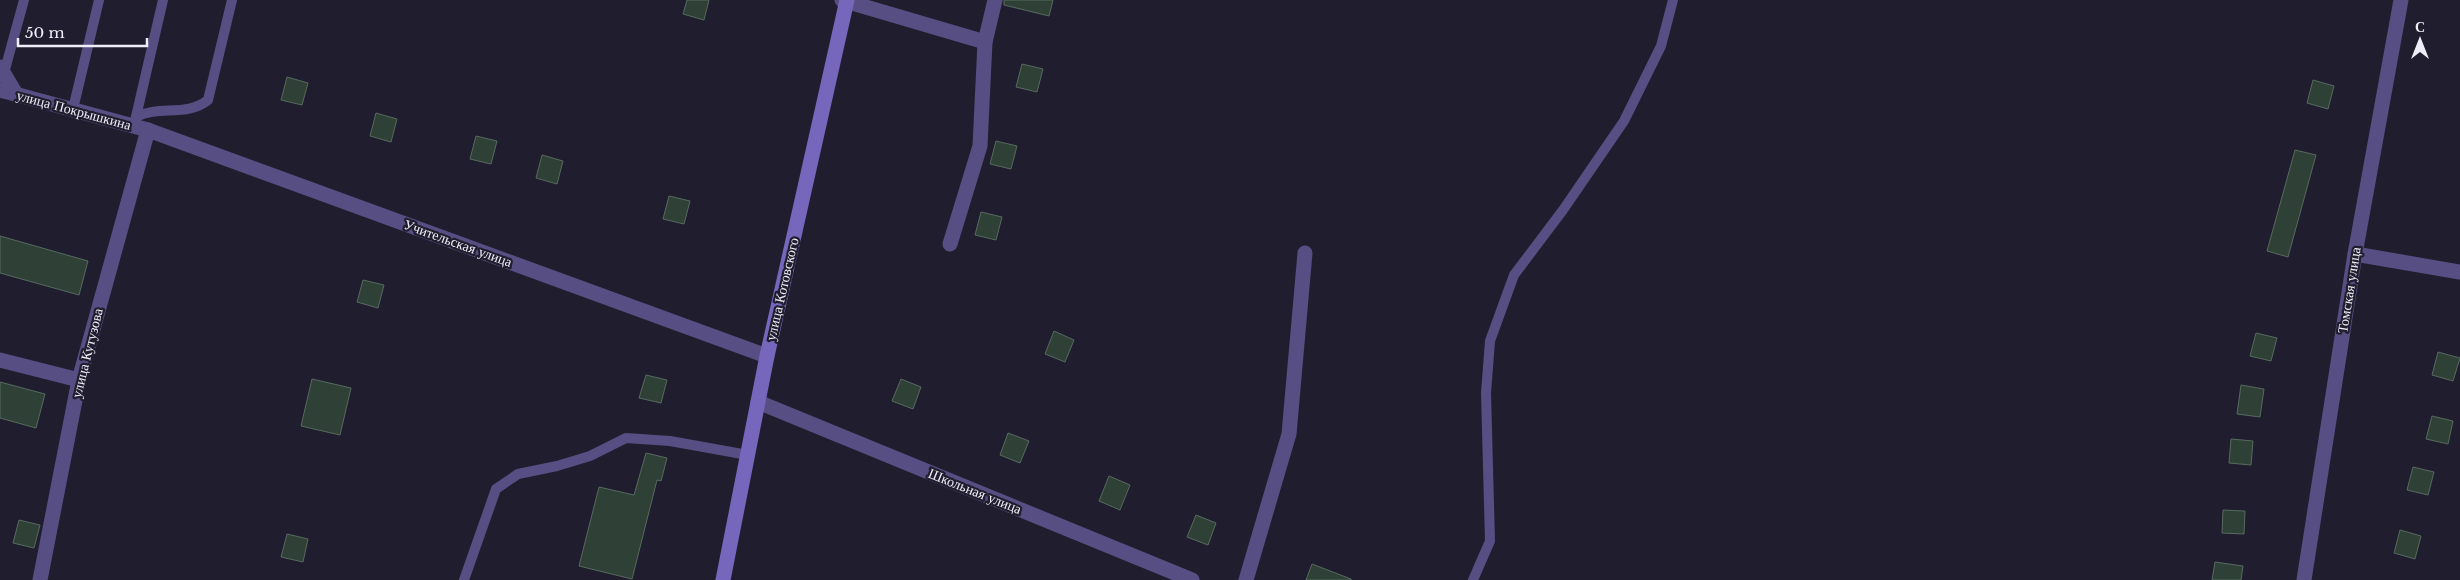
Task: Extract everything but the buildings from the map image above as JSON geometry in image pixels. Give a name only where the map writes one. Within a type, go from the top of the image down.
[{"type":"main road","name":"улица Котовского","points":[[723,580],[758,402],[845,0]]},
{"type":"street","points":[[845,0],[985,42]]},
{"type":"street","points":[[950,244],[980,146],[985,42],[995,0]]},
{"type":"street","name":"Томская улица","points":[[2304,580],[2355,254],[2401,0]]},
{"type":"street","points":[[2,70],[16,94]]},
{"type":"street","name":"улица Покрышкина","points":[[0,90],[140,124]]},
{"type":"street","name":"Учительская улица","points":[[140,124],[768,356]]},
{"type":"street","name":"улица Кутузова","points":[[40,580],[79,380],[140,124]]},
{"type":"street","points":[[1246,580],[1288,434],[1305,253]]},
{"type":"street","points":[[2355,254],[2460,272]]},
{"type":"street","points":[[0,360],[79,380]]},
{"type":"street","name":"Школьная улица","points":[[758,402],[1192,580]]},
{"type":"lane","points":[[2,70],[24,0]]},
{"type":"lane","points":[[73,109],[99,0]]},
{"type":"lane","points":[[140,124],[163,0]]},
{"type":"lane","points":[[140,124],[150,111],[189,110],[200,106],[208,100],[232,0]]},
{"type":"lane","points":[[1473,580],[1490,540],[1486,393],[1490,341],[1514,276],[1563,210],[1624,121],[1661,46],[1673,0]]},
{"type":"lane","points":[[464,580],[496,489],[518,474],[557,466],[590,456],[626,438],[670,441],[748,455]]}]
